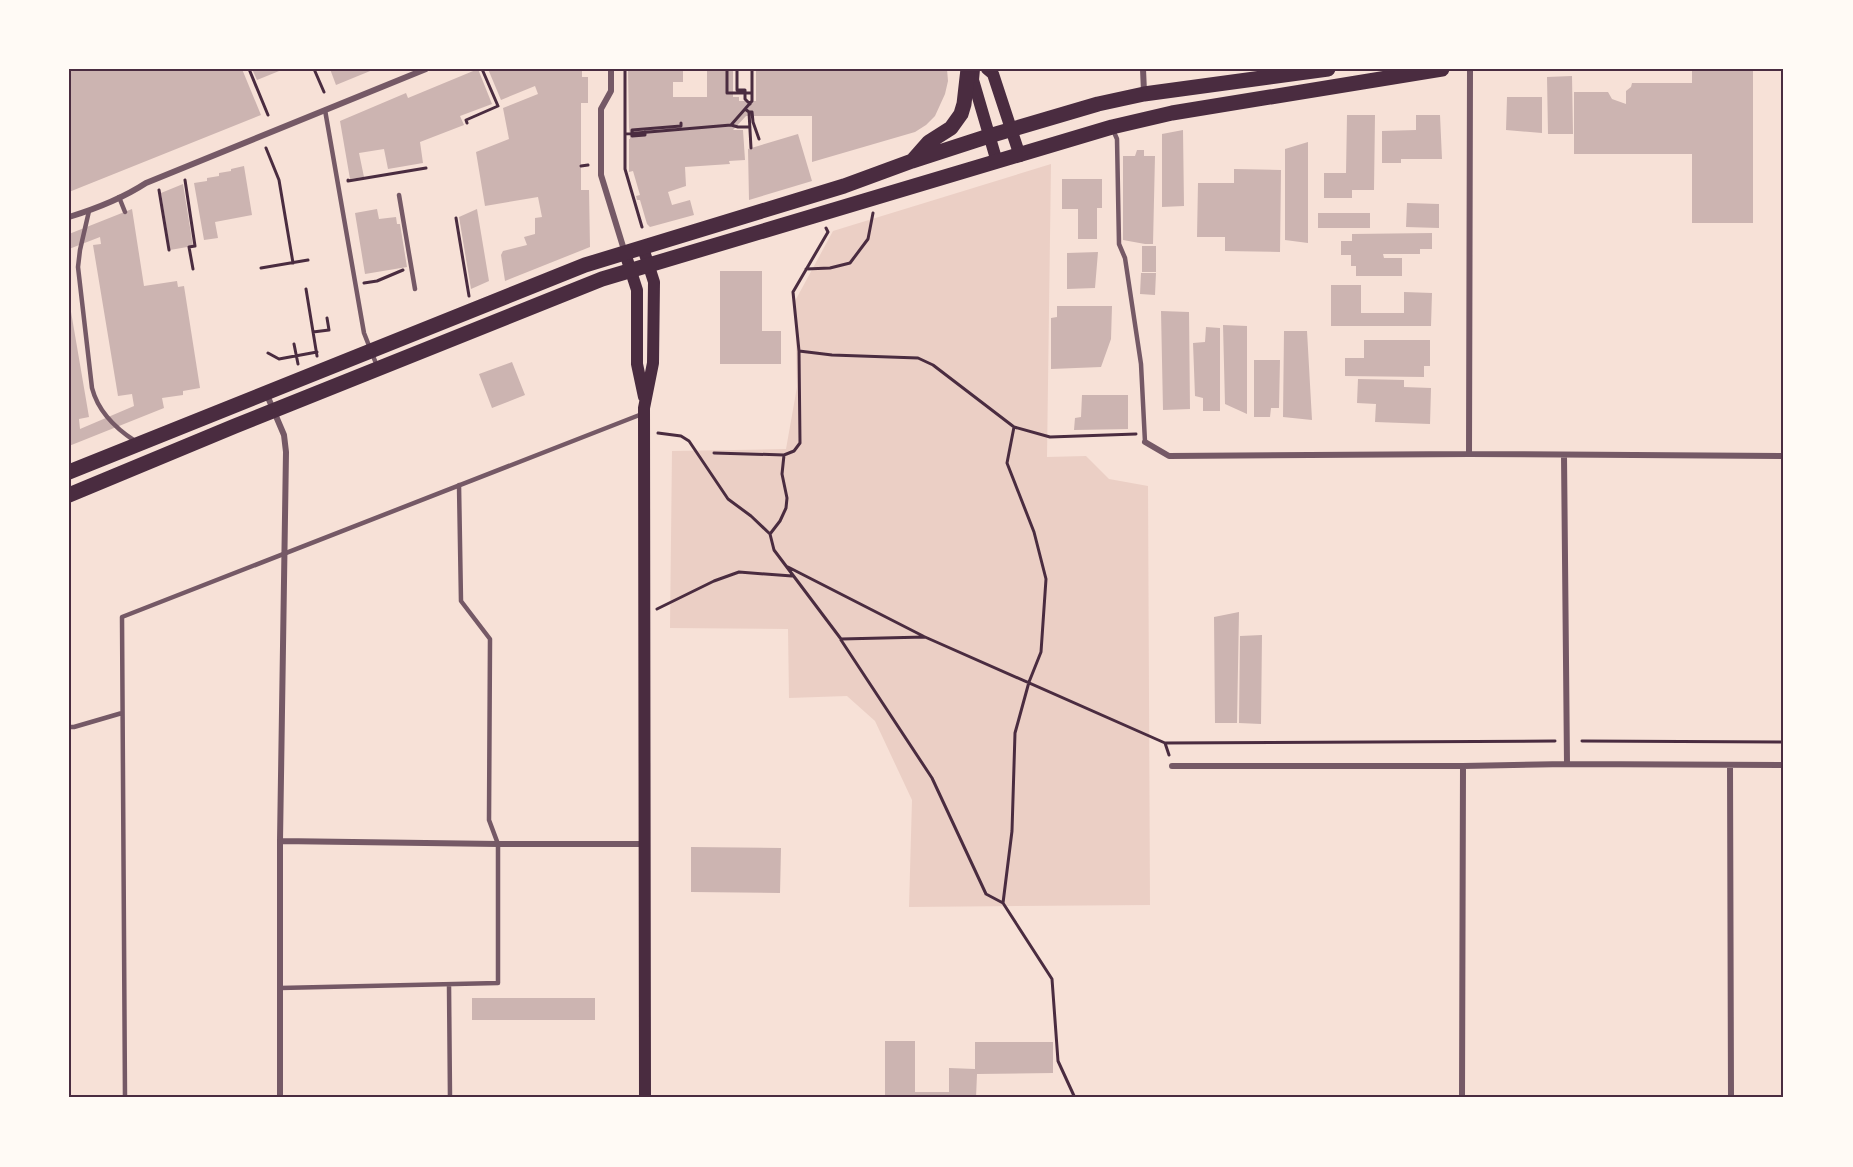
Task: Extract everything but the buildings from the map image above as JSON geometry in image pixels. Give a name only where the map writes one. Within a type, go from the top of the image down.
[{"type":"highway","points":[[912,161],[929,142],[951,128],[961,114],[968,69]]},
{"type":"highway","points":[[69,472],[585,265],[844,186],[989,136],[1098,104],[1144,94],[1328,69]]},
{"type":"highway","points":[[69,495],[378,368],[602,279],[631,270],[1112,127],[1172,113],[1442,69]]},
{"type":"main road","points":[[974,69],[974,81],[997,162]]},
{"type":"main road","points":[[987,69],[993,74],[1020,156]]},
{"type":"main road","points":[[643,248],[654,282],[653,363],[644,407]]},
{"type":"main road","points":[[625,253],[637,290],[637,364],[644,407],[645,1098]]},
{"type":"street","points":[[69,218],[133,192],[146,183],[426,69]]},
{"type":"street","points":[[611,69],[611,91],[602,109],[601,175],[625,253]]},
{"type":"street","points":[[1143,69],[1144,94]]},
{"type":"street","points":[[1469,454],[1470,69]]},
{"type":"street","points":[[267,394],[284,435],[286,452],[280,841],[280,1098]]},
{"type":"street","points":[[1145,442],[1169,456],[1469,454],[1784,456]]},
{"type":"street","points":[[1563,455],[1567,764]]},
{"type":"street","points":[[1172,765],[1784,765]]},
{"type":"street","points":[[1730,765],[1731,1098]]},
{"type":"street","points":[[1462,1098],[1463,766]]},
{"type":"street","points":[[280,841],[644,844]]},
{"type":"lane","points":[[325,110],[364,333],[378,368]]},
{"type":"lane","points":[[1112,127],[1117,139],[1119,244],[1125,258],[1141,364],[1145,442]]},
{"type":"lane","points":[[399,195],[415,289]]},
{"type":"lane","points":[[119,197],[125,212]]},
{"type":"lane","points":[[89,211],[78,267],[92,388],[95,400],[102,412],[117,428],[139,444]]},
{"type":"lane","points":[[125,1098],[122,617],[459,485],[644,407]]},
{"type":"lane","points":[[280,988],[498,983],[498,844],[489,820],[490,639],[461,601],[459,485]]},
{"type":"lane","points":[[69,727],[122,713]]},
{"type":"lane","points":[[449,985],[450,1098]]},
{"type":"path","points":[[249,69],[268,115]]},
{"type":"path","points":[[314,69],[324,92]]},
{"type":"path","points":[[467,123],[466,120],[498,106],[483,69]]},
{"type":"path","points":[[625,69],[625,169],[642,227]]},
{"type":"path","points":[[728,69],[728,93],[752,93]]},
{"type":"path","points":[[737,69],[737,90],[745,90],[745,99],[751,102]]},
{"type":"path","points":[[730,125],[747,110],[751,102],[752,69]]},
{"type":"path","points":[[747,110],[751,148]]},
{"type":"path","points":[[747,110],[752,112],[759,139]]},
{"type":"path","points":[[645,132],[645,135],[632,136],[632,130],[681,126],[681,123]]},
{"type":"path","points":[[625,134],[730,125],[750,127]]},
{"type":"path","points":[[656,128],[657,136]]},
{"type":"path","points":[[266,148],[279,180],[293,263]]},
{"type":"path","points":[[581,166],[588,165]]},
{"type":"path","points":[[346,171],[348,181],[426,168]]},
{"type":"path","points":[[185,180],[195,246],[189,247],[193,269]]},
{"type":"path","points":[[159,190],[169,249]]},
{"type":"path","points":[[806,269],[830,268],[850,263],[868,239],[873,213]]},
{"type":"path","points":[[456,218],[469,298]]},
{"type":"path","points":[[714,453],[784,455],[794,451],[800,443],[799,351],[793,292],[828,232],[826,227]]},
{"type":"path","points":[[261,268],[308,260]]},
{"type":"path","points":[[366,291],[364,283],[377,281],[408,268]]},
{"type":"path","points":[[306,289],[318,360]]},
{"type":"path","points":[[313,332],[329,330],[327,318]]},
{"type":"path","points":[[294,344],[296,356]]},
{"type":"path","points":[[799,351],[832,355],[918,358],[933,365],[1014,427],[1050,438],[1144,434]]},
{"type":"path","points":[[268,353],[279,358],[317,352]]},
{"type":"path","points":[[1003,903],[1012,831],[1015,733],[1029,682],[1041,652],[1046,579],[1034,532],[1006,463],[1014,427]]},
{"type":"path","points":[[644,434],[665,433],[681,436],[689,441],[728,499],[752,516],[770,534],[774,550],[841,639],[932,778],[986,894],[1003,903],[1052,979],[1058,1061],[1075,1098]]},
{"type":"path","points":[[770,534],[786,508],[786,487],[782,474],[784,455]]},
{"type":"path","points":[[786,566],[926,637],[1165,743],[1555,741]]},
{"type":"path","points":[[644,614],[714,581],[739,573],[792,576]]},
{"type":"path","points":[[841,639],[926,637]]},
{"type":"path","points":[[1582,741],[1784,741]]},
{"type":"shaded area","points":[[1051,164],[1047,457],[1086,456],[1109,479],[1148,486],[1150,905],[909,907],[912,800],[875,721],[847,696],[789,698],[788,629],[670,628],[672,451],[786,449],[797,387],[795,301],[833,231]]}]
